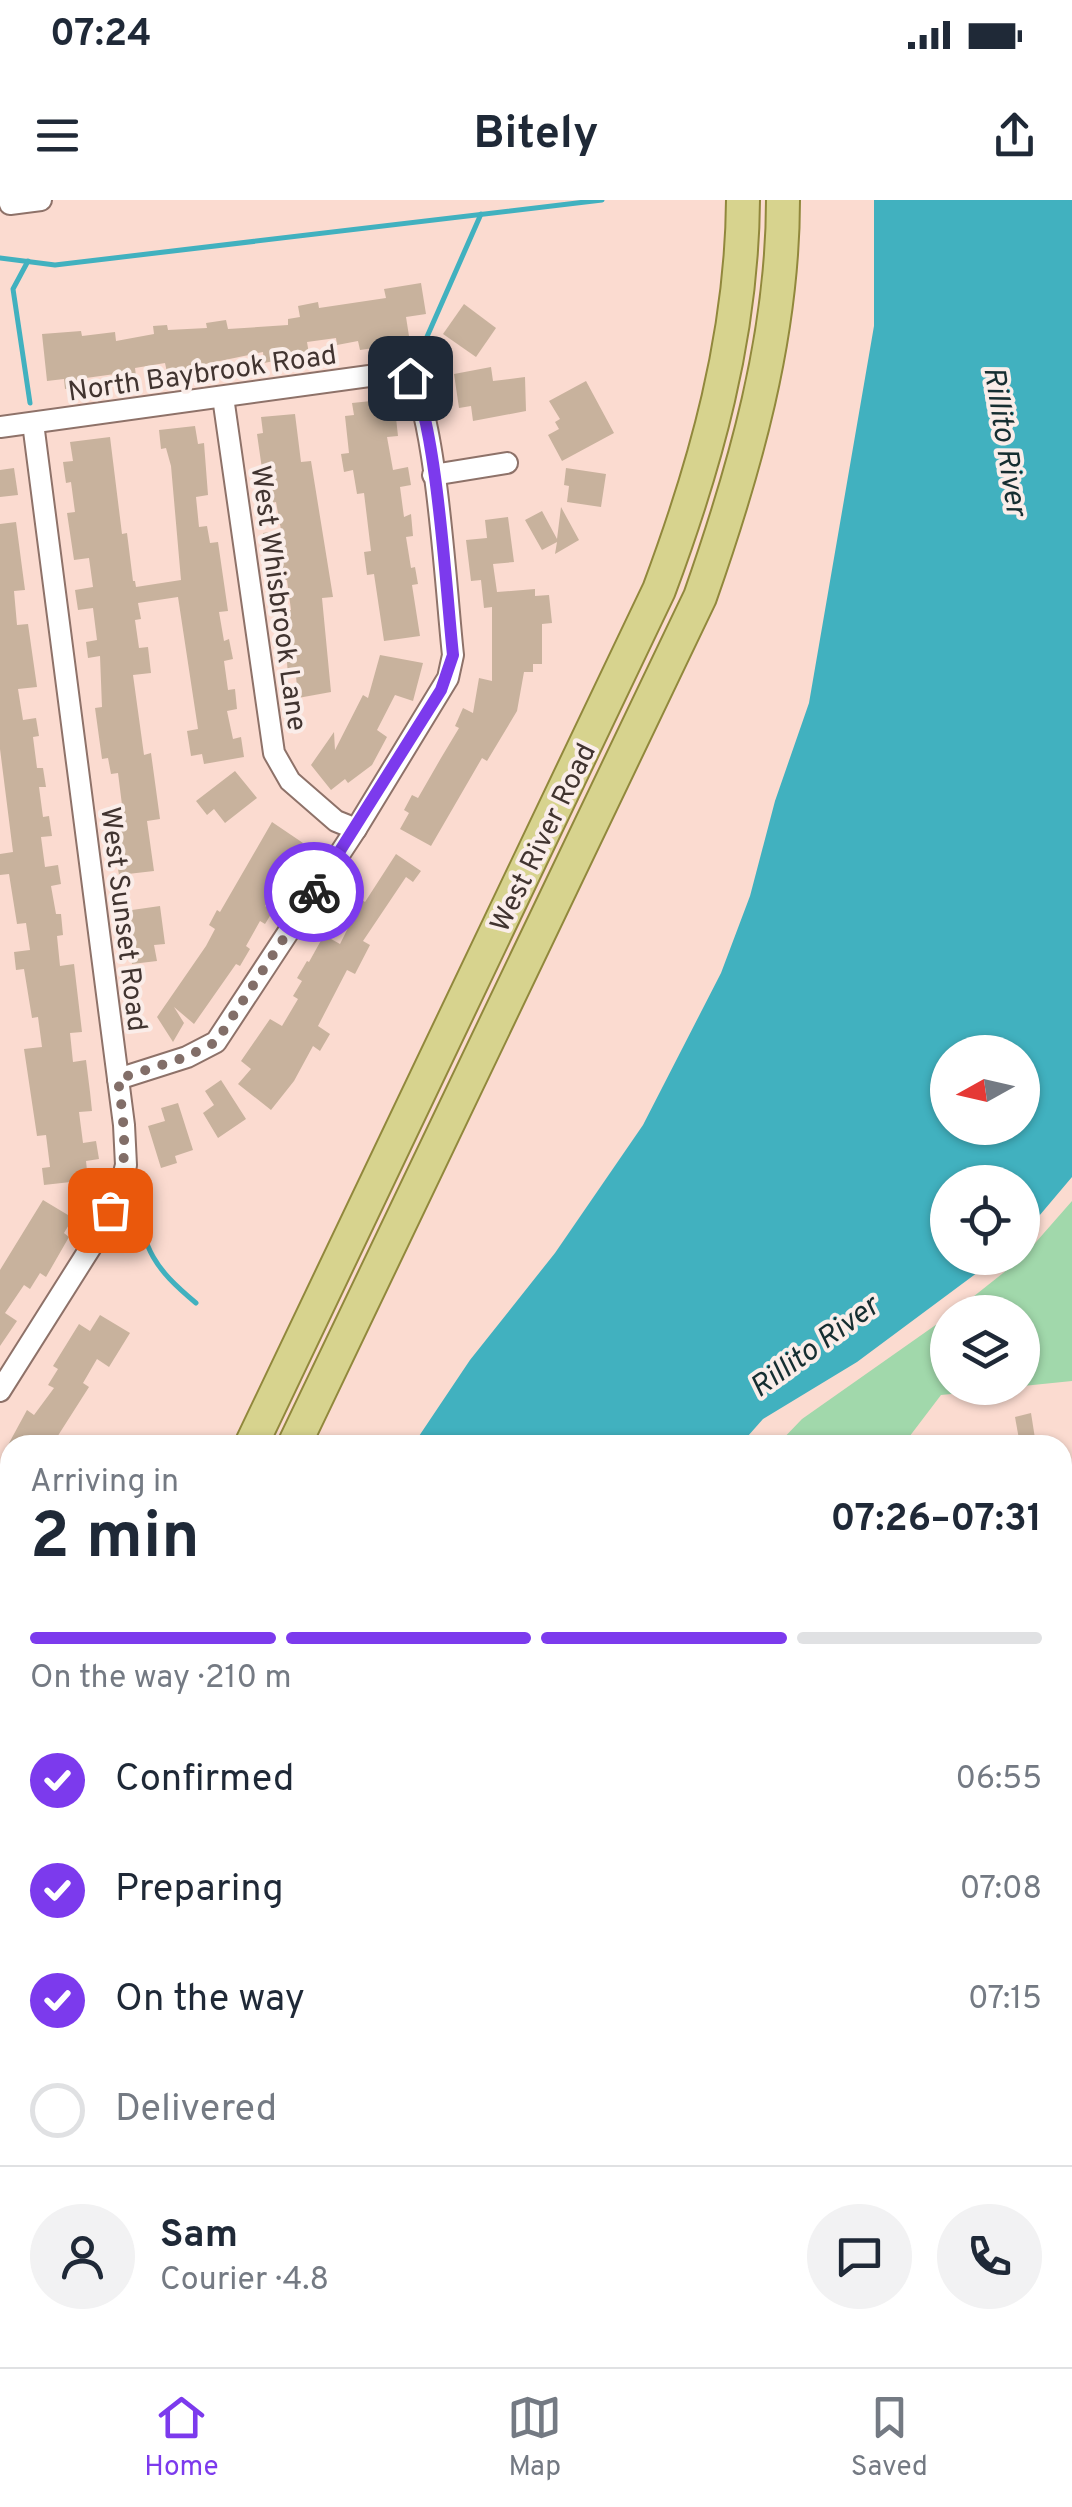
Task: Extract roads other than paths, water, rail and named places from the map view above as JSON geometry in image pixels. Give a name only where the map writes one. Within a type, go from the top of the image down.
[{"type":"main road","name":"West River Road","points":[[299,1435],[700,597],[734,500],[760,402],[773,324],[783,213]]},
{"type":"main road","name":"West River Road","points":[[256,1435],[659,590],[696,492],[720,401],[733,326],[742,215]]},
{"type":"main road","points":[[401,1132],[435,1151]]},
{"type":"street","points":[[10,200],[10,204],[41,200]]},
{"type":"street","name":"North Baybrook Road","points":[[0,427],[414,372],[434,475]]},
{"type":"street","name":"West Whisbrook Lane","points":[[223,398],[274,752],[290,781],[336,821],[356,829]]},
{"type":"street","name":"West Sunset Road","points":[[0,1391],[100,1230],[120,1190],[126,1165],[32,423]]},
{"type":"street","points":[[118,1079],[186,1057],[216,1042],[356,829],[441,690],[451,667],[453,655],[434,475],[507,463]]},
{"type":"water","name":"Rillito River","points":[[874,200],[1072,200],[1072,1177],[1040,1215],[1040,1165],[930,1165],[930,1275],[974,1275],[947,1295],[930,1295],[930,1308],[857,1362],[763,1419],[749,1435],[420,1435],[470,1360],[555,1253],[643,1125],[721,973],[750,896],[775,801],[809,703],[874,326]]},
{"type":"waterway","points":[[0,258],[55,265],[602,200]]},
{"type":"waterway","points":[[426,339],[481,214]]},
{"type":"waterway","points":[[28,261],[13,289],[30,403]]},
{"type":"waterway","points":[[134,1198],[153,1257],[196,1303]]}]
